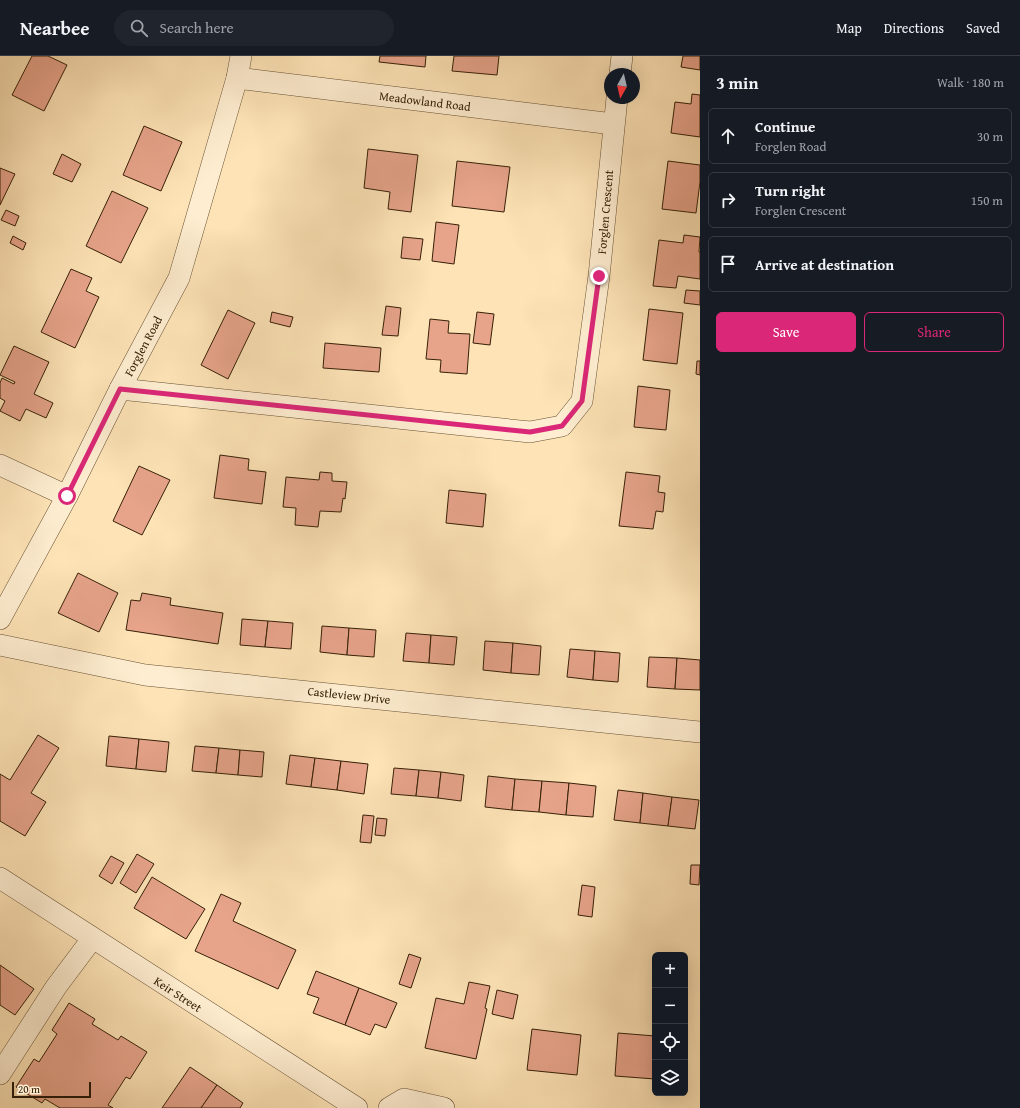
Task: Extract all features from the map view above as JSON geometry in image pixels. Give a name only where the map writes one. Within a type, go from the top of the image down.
[{"type":"street","name":"Forglen Road","points":[[0,619],[67,496],[120,389],[179,278],[242,56]]},
{"type":"street","points":[[621,68],[622,56]]},
{"type":"street","name":"Meadowland Road","points":[[237,78],[613,124]]},
{"type":"street","name":"Forglen Crescent","points":[[120,389],[530,432],[562,426],[582,401],[599,276],[616,104]]},
{"type":"street","points":[[0,465],[67,496]]},
{"type":"street","name":"Castleview Drive","points":[[0,645],[146,674],[700,732]]},
{"type":"street","name":"Keir Street","points":[[0,878],[357,1108]]},
{"type":"street","points":[[0,1074],[56,987],[92,938]]},
{"type":"street","points":[[389,1108],[404,1099],[444,1108]]},
{"type":"building","points":[[32,56],[48,56],[67,65],[44,111],[12,95]]},
{"type":"building","points":[[380,56],[426,56],[425,67],[379,62]]},
{"type":"building","points":[[454,56],[499,56],[497,75],[452,71]]},
{"type":"building","points":[[683,56],[700,56],[700,70],[681,67]]},
{"type":"building","points":[[692,94],[700,95],[700,137],[671,133],[675,102],[691,104]]},
{"type":"building","points":[[144,126],[182,142],[161,191],[123,175]]},
{"type":"building","points":[[368,149],[418,155],[411,212],[388,209],[390,192],[364,188]]},
{"type":"building","points":[[62,154],[81,164],[72,182],[53,174]]},
{"type":"building","points":[[457,161],[510,167],[504,212],[452,206]]},
{"type":"building","points":[[668,161],[700,165],[700,182],[696,213],[662,209]]},
{"type":"building","points":[[0,168],[15,174],[0,205]]},
{"type":"building","points":[[112,191],[148,208],[121,263],[86,246]]},
{"type":"building","points":[[6,210],[19,216],[15,226],[1,220]]},
{"type":"building","points":[[436,222],[459,225],[454,264],[432,261]]},
{"type":"building","points":[[684,235],[700,237],[700,279],[678,276],[676,288],[653,286],[659,240],[683,243]]},
{"type":"building","points":[[13,236],[26,243],[23,250],[10,243]]},
{"type":"building","points":[[403,237],[423,239],[420,260],[401,258]]},
{"type":"building","points":[[71,269],[92,278],[86,291],[99,297],[75,348],[41,332]]},
{"type":"building","points":[[686,290],[700,291],[700,305],[684,303]]},
{"type":"building","points":[[386,306],[401,308],[398,336],[382,335]]},
{"type":"building","points":[[649,309],[683,313],[677,364],[643,360]]},
{"type":"building","points":[[228,310],[255,323],[228,379],[201,365]]},
{"type":"building","points":[[272,312],[293,317],[290,327],[270,322]]},
{"type":"building","points":[[477,312],[494,314],[490,345],[473,343]]},
{"type":"building","points":[[430,319],[449,321],[448,333],[470,334],[467,374],[440,372],[441,360],[426,359]]},
{"type":"building","points":[[325,343],[381,348],[379,372],[323,368]]},
{"type":"building","points":[[14,346],[49,362],[34,394],[53,403],[46,418],[26,409],[20,421],[0,411],[5,401],[0,398],[0,383],[2,378],[14,384],[15,382],[0,375]]},
{"type":"building","points":[[697,361],[700,361],[700,375],[696,374]]},
{"type":"building","points":[[638,386],[670,390],[666,430],[634,427]]},
{"type":"building","points":[[220,455],[249,459],[248,470],[266,472],[262,504],[214,498]]},
{"type":"building","points":[[139,466],[170,480],[142,535],[113,521]]},
{"type":"building","points":[[320,472],[332,473],[332,481],[347,482],[345,499],[343,498],[341,512],[320,511],[318,527],[295,525],[296,508],[283,507],[286,477],[319,480]]},
{"type":"building","points":[[626,472],[660,476],[658,492],[665,493],[663,512],[656,511],[653,529],[619,526]]},
{"type":"building","points":[[449,490],[486,494],[483,527],[446,523]]},
{"type":"building","points":[[78,573],[118,593],[99,632],[58,613]]},
{"type":"building","points":[[142,593],[171,598],[170,605],[223,613],[218,644],[126,630],[131,600],[140,601]]},
{"type":"building","points":[[242,619],[268,621],[265,647],[240,645]]},
{"type":"building","points":[[268,621],[293,623],[291,649],[265,647]]},
{"type":"building","points":[[322,626],[349,628],[347,655],[320,652]]},
{"type":"building","points":[[349,628],[376,630],[374,657],[347,655]]},
{"type":"building","points":[[406,633],[431,635],[429,663],[403,661]]},
{"type":"building","points":[[431,635],[457,637],[454,665],[429,663]]},
{"type":"building","points":[[485,641],[513,643],[511,673],[483,670]]},
{"type":"building","points":[[513,643],[541,646],[539,675],[511,673]]},
{"type":"building","points":[[570,649],[595,651],[593,680],[567,677]]},
{"type":"building","points":[[595,651],[620,653],[618,682],[593,680]]},
{"type":"building","points":[[649,657],[677,658],[675,689],[647,687]]},
{"type":"building","points":[[677,658],[700,660],[700,690],[675,689]]},
{"type":"building","points":[[38,735],[59,748],[31,793],[46,802],[25,836],[0,821],[0,774],[10,780]]},
{"type":"building","points":[[109,736],[139,739],[136,769],[106,766]]},
{"type":"building","points":[[139,739],[169,742],[166,772],[136,769]]},
{"type":"building","points":[[195,746],[219,748],[216,773],[192,771]]},
{"type":"building","points":[[219,748],[240,750],[238,775],[216,773]]},
{"type":"building","points":[[240,750],[264,752],[262,777],[238,775]]},
{"type":"building","points":[[290,755],[315,758],[311,787],[286,784]]},
{"type":"building","points":[[315,758],[341,761],[337,790],[311,787]]},
{"type":"building","points":[[341,761],[368,764],[364,794],[337,790]]},
{"type":"building","points":[[394,768],[419,770],[416,796],[391,794]]},
{"type":"building","points":[[419,770],[441,772],[438,798],[416,796]]},
{"type":"building","points":[[441,772],[464,775],[461,801],[438,798]]},
{"type":"building","points":[[488,776],[515,779],[512,810],[485,807]]},
{"type":"building","points":[[515,779],[542,781],[539,812],[512,810]]},
{"type":"building","points":[[542,781],[569,783],[566,815],[539,812]]},
{"type":"building","points":[[569,783],[596,786],[593,817],[566,815]]},
{"type":"building","points":[[618,790],[643,793],[640,823],[614,820]]},
{"type":"building","points":[[643,793],[672,797],[668,826],[640,823]]},
{"type":"building","points":[[672,797],[699,800],[695,829],[668,826]]},
{"type":"building","points":[[363,815],[374,816],[371,843],[360,842]]},
{"type":"building","points":[[377,818],[387,819],[385,836],[375,835]]},
{"type":"building","points":[[137,854],[154,864],[136,893],[120,883]]},
{"type":"building","points":[[111,856],[124,863],[112,884],[99,876]]},
{"type":"building","points":[[691,865],[700,865],[699,885],[690,884]]},
{"type":"building","points":[[152,877],[205,909],[186,939],[134,908]]},
{"type":"building","points":[[582,885],[595,887],[592,917],[578,915]]},
{"type":"building","points":[[221,894],[241,903],[233,921],[296,950],[278,989],[195,951]]},
{"type":"building","points":[[409,954],[421,958],[411,988],[399,984]]},
{"type":"building","points":[[0,965],[34,989],[15,1015],[0,1005]]},
{"type":"building","points":[[316,971],[359,988],[345,1025],[313,1013],[319,998],[307,994]]},
{"type":"building","points":[[469,982],[490,986],[485,1008],[487,1009],[476,1059],[425,1048],[436,998],[464,1004]]},
{"type":"building","points":[[359,988],[397,1003],[386,1028],[375,1024],[370,1035],[345,1025]]},
{"type":"building","points":[[497,990],[518,995],[513,1019],[492,1014]]},
{"type":"building","points":[[69,1003],[95,1019],[92,1024],[118,1040],[121,1036],[147,1052],[130,1079],[126,1077],[108,1105],[113,1108],[60,1108],[45,1099],[42,1103],[16,1087],[34,1059],[39,1062],[57,1034],[52,1030]]},
{"type":"building","points":[[532,1029],[581,1035],[577,1075],[527,1070]]},
{"type":"building","points":[[618,1033],[652,1036],[652,1079],[615,1076]]},
{"type":"building","points":[[190,1067],[217,1085],[201,1108],[162,1108]]},
{"type":"building","points":[[217,1085],[243,1103],[240,1108],[201,1108]]},
{"type":"route","points":[[67,496],[120,389],[530,432],[562,426],[582,401],[599,276]]}]
